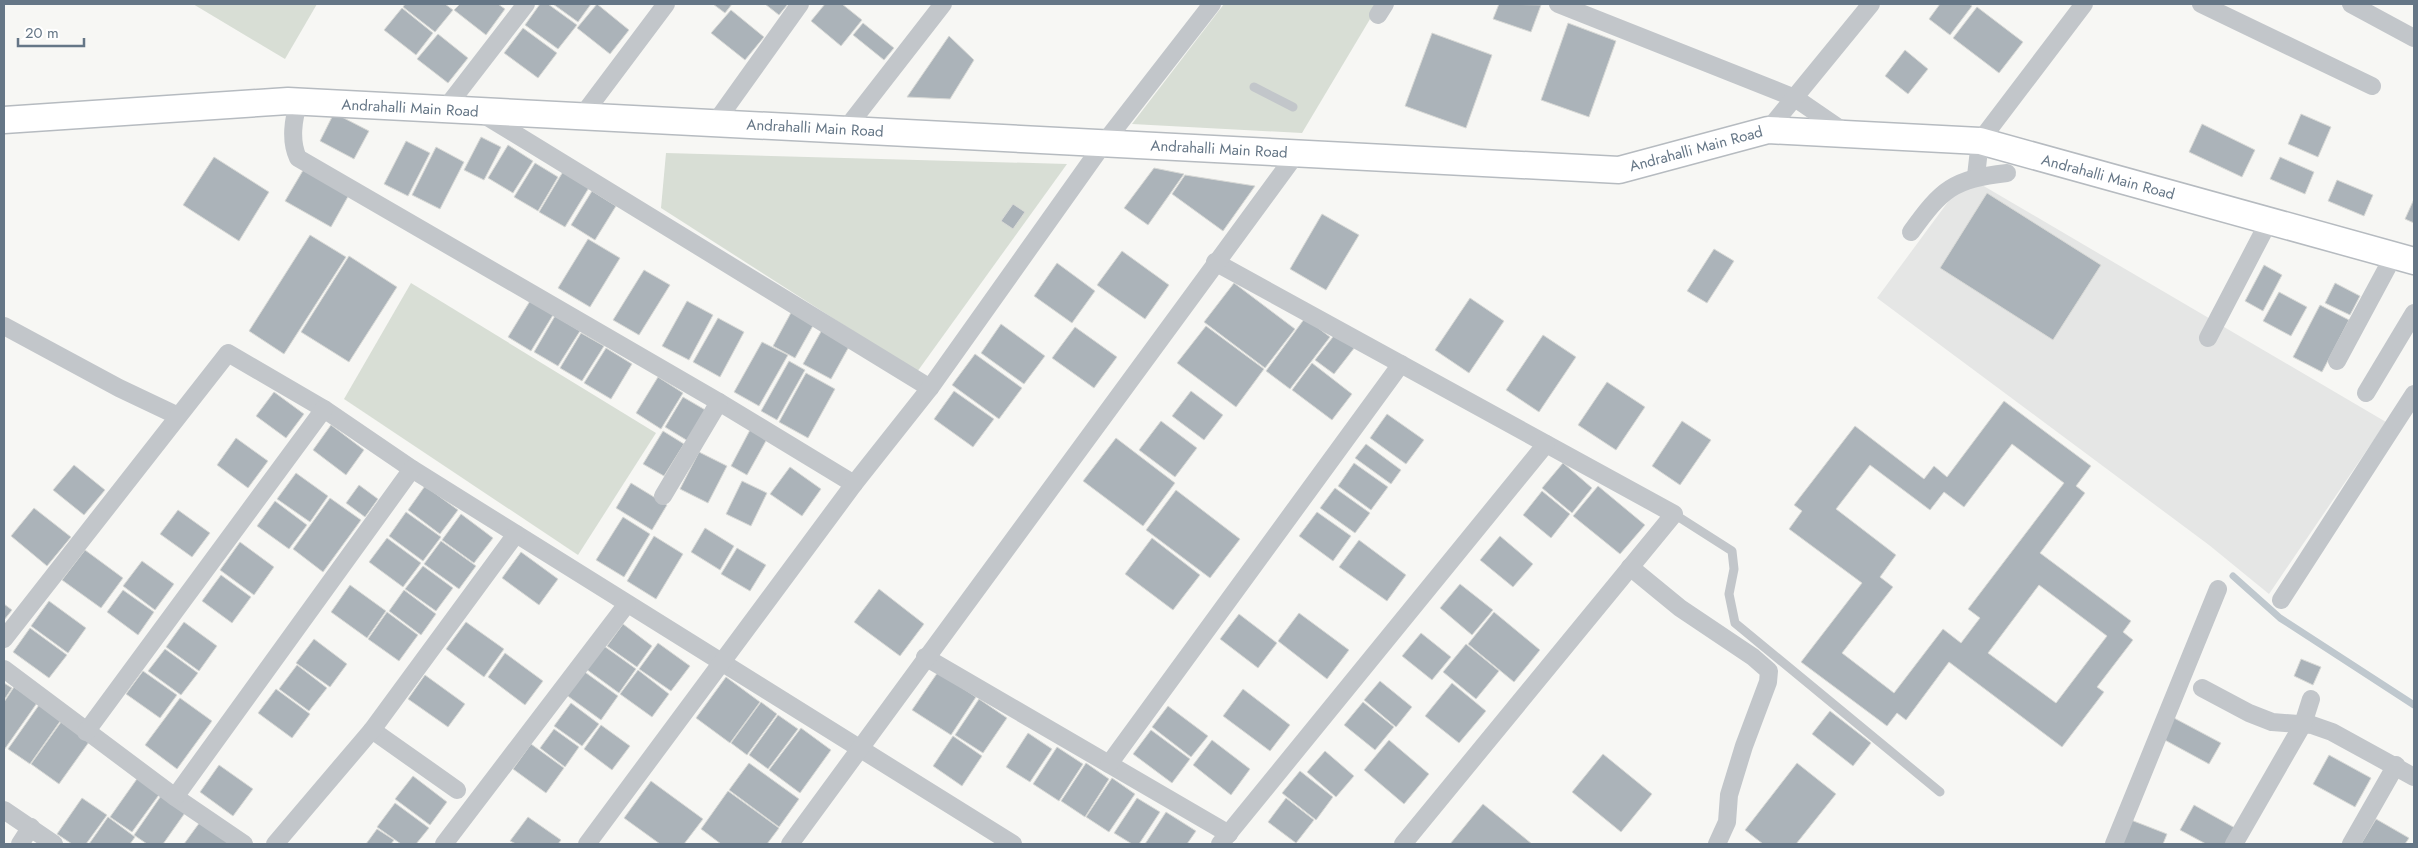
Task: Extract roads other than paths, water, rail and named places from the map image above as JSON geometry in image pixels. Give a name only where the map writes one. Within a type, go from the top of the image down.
[{"type":"main road","name":"Andrahalli Main Road","points":[[4,120],[299,102],[1619,170],[1768,130],[1980,141],[2404,258]]},
{"type":"street","points":[[445,109],[526,4]]},
{"type":"street","points":[[582,116],[666,4]]},
{"type":"street","points":[[714,123],[800,4]]},
{"type":"street","points":[[845,130],[943,4]]},
{"type":"street","points":[[587,844],[854,484],[930,388],[1104,143],[1212,4]]},
{"type":"street","points":[[1558,4],[1795,98],[1848,134]]},
{"type":"street","points":[[1768,130],[1871,4]]},
{"type":"street","points":[[1976,176],[1980,141],[2084,4]]},
{"type":"street","points":[[2201,4],[2372,86]]},
{"type":"street","points":[[2351,4],[2414,38]]},
{"type":"street","points":[[299,102],[294,118],[294,150],[298,158],[719,402],[854,484]]},
{"type":"street","points":[[478,111],[930,388]]},
{"type":"street","points":[[790,844],[925,657],[1297,153]]},
{"type":"street","points":[[1911,232],[1931,204],[1953,186],[1976,176],[2007,173]]},
{"type":"street","points":[[2208,338],[2269,221]]},
{"type":"street","points":[[2337,361],[2404,258]]},
{"type":"street","points":[[1215,262],[1674,514],[1406,843]]},
{"type":"street","points":[[2366,394],[2414,313]]},
{"type":"street","points":[[4,326],[119,388],[178,416]]},
{"type":"street","points":[[4,639],[228,353],[324,409],[412,470],[1013,844]]},
{"type":"street","points":[[1109,764],[1401,364]]},
{"type":"street","points":[[2281,600],[2414,394]]},
{"type":"street","points":[[663,496],[719,402]]},
{"type":"street","points":[[86,732],[324,409]]},
{"type":"street","points":[[925,657],[1109,764],[1224,839],[1546,444]]},
{"type":"street","points":[[175,797],[412,470]]},
{"type":"street","points":[[275,844],[372,730],[516,534]]},
{"type":"street","points":[[1630,567],[1680,608],[1753,657],[1769,671],[1768,682],[1729,795],[1727,822],[1717,844]]},
{"type":"street","points":[[2114,844],[2218,589]]},
{"type":"street","points":[[444,844],[627,604]]},
{"type":"street","points":[[4,668],[86,732],[175,797],[244,844]]},
{"type":"street","points":[[2202,688],[2249,713],[2272,722],[2303,724],[2332,732],[2396,765],[2414,777]]},
{"type":"street","points":[[2234,844],[2303,724],[2311,699]]},
{"type":"street","points":[[372,730],[458,790]]},
{"type":"street","points":[[2351,844],[2396,765]]},
{"type":"street","points":[[4,810],[54,844]]},
{"type":"street","points":[[20,844],[31,827]]},
{"type":"lane","points":[[1254,87],[1293,108]]},
{"type":"lane","points":[[1674,514],[1732,551],[1734,569],[1729,594],[1735,624],[1940,792]]},
{"type":"waterway","points":[[2233,576],[2280,618],[2414,705]]}]
